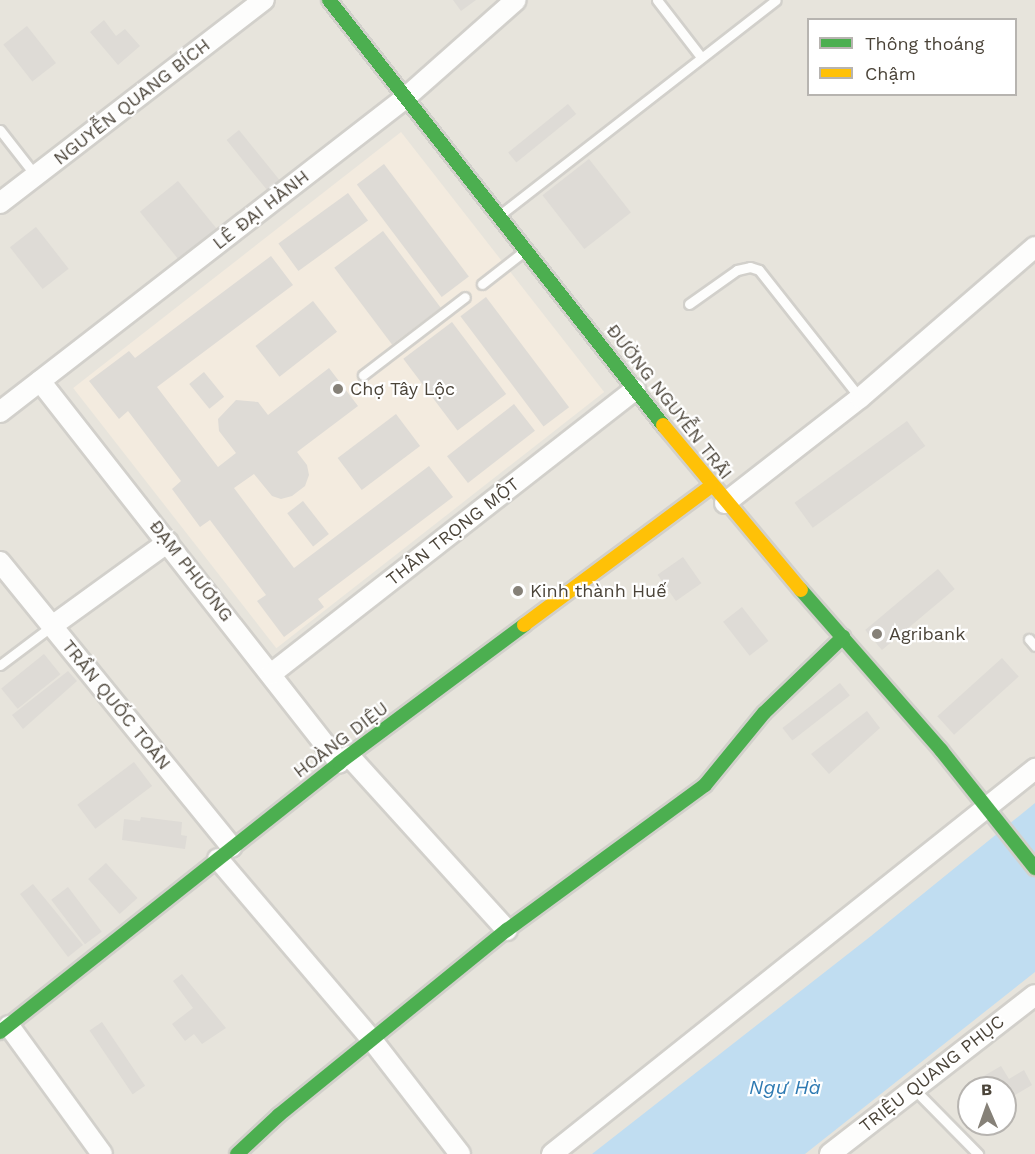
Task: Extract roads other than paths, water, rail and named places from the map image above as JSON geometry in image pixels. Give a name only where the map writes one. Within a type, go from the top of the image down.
[{"type":"street","name":"NGUYỄN QUANG BÍCH","points":[[0,203],[264,0]]},
{"type":"street","name":"ĐƯỜNG NGUYỄN TRÃI","points":[[329,0],[404,99],[499,215],[711,486],[843,637],[1035,868]]},
{"type":"street","name":"LÊ ĐẠI HÀNH","points":[[0,412],[404,99],[516,0]]},
{"type":"street","points":[[725,503],[861,398],[1035,247]]},
{"type":"street","name":"ĐẠM PHƯƠNG","points":[[40,381],[271,674],[344,760],[507,930]]},
{"type":"street","name":"THÂN TRỌNG MỘT","points":[[271,674],[635,390]]},
{"type":"street","name":"HOÀNG DIỆU","points":[[5,1029],[344,760],[614,555],[711,486]]},
{"type":"street","points":[[52,626],[168,542]]},
{"type":"street","name":"TRẦN QUỐC TOẢN","points":[[0,562],[460,1154]]},
{"type":"street","points":[[237,1154],[279,1115],[507,930],[562,893],[705,785],[764,713],[843,637]]},
{"type":"street","points":[[552,1154],[990,812],[1035,769]]},
{"type":"street","name":"TRIỆU QUANG PHỤC","points":[[830,1154],[1035,995]]},
{"type":"street","points":[[5,1029],[102,1154]]},
{"type":"lane","points":[[657,0],[701,57]]},
{"type":"lane","points":[[499,215],[776,0]]},
{"type":"lane","points":[[0,130],[36,176]]},
{"type":"lane","points":[[482,284],[526,250]]},
{"type":"lane","points":[[689,304],[736,270],[750,267],[759,270],[861,398]]},
{"type":"lane","points":[[363,375],[465,297]]},
{"type":"lane","points":[[0,665],[52,626]]},
{"type":"lane","points":[[913,1088],[978,1154]]},
{"type":"water","name":"Ngự Hà","points":[[1035,803],[1035,972],[805,1154],[592,1154],[871,936]]},
{"type":"place","name":"Chợ Tây Lộc","points":[[338,389]]},
{"type":"place","name":"Kinh thành Huế","points":[[518,591]]},
{"type":"place","name":"Agribank","points":[[877,634]]}]
